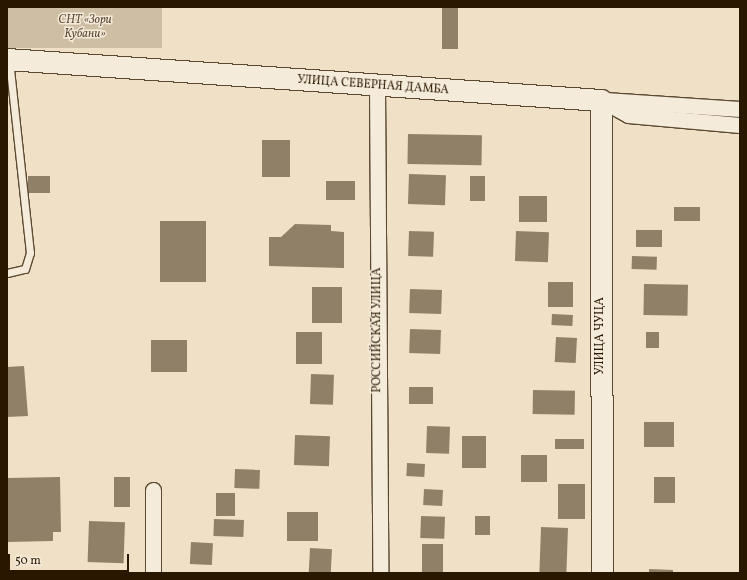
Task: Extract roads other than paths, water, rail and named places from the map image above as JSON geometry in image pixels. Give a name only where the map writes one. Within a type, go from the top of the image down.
[{"type":"street","name":"УЛИЦА СЕВЕРНАЯ ДАМБА","points":[[8,59],[377,86],[740,109]]},
{"type":"street","name":"РОССИЙСКАЯ УЛИЦА","points":[[377,86],[380,573]]},
{"type":"street","points":[[601,100],[628,115],[740,125]]},
{"type":"street","name":"УЛИЦА ЧУЦА","points":[[601,100],[602,573]]},
{"type":"street","points":[[153,490],[153,573]]},
{"type":"lane","points":[[7,274],[25,269],[30,253],[8,59]]},
{"type":"park label","name":"СНТ «Зори Кубани»","points":[[85,28]]}]
